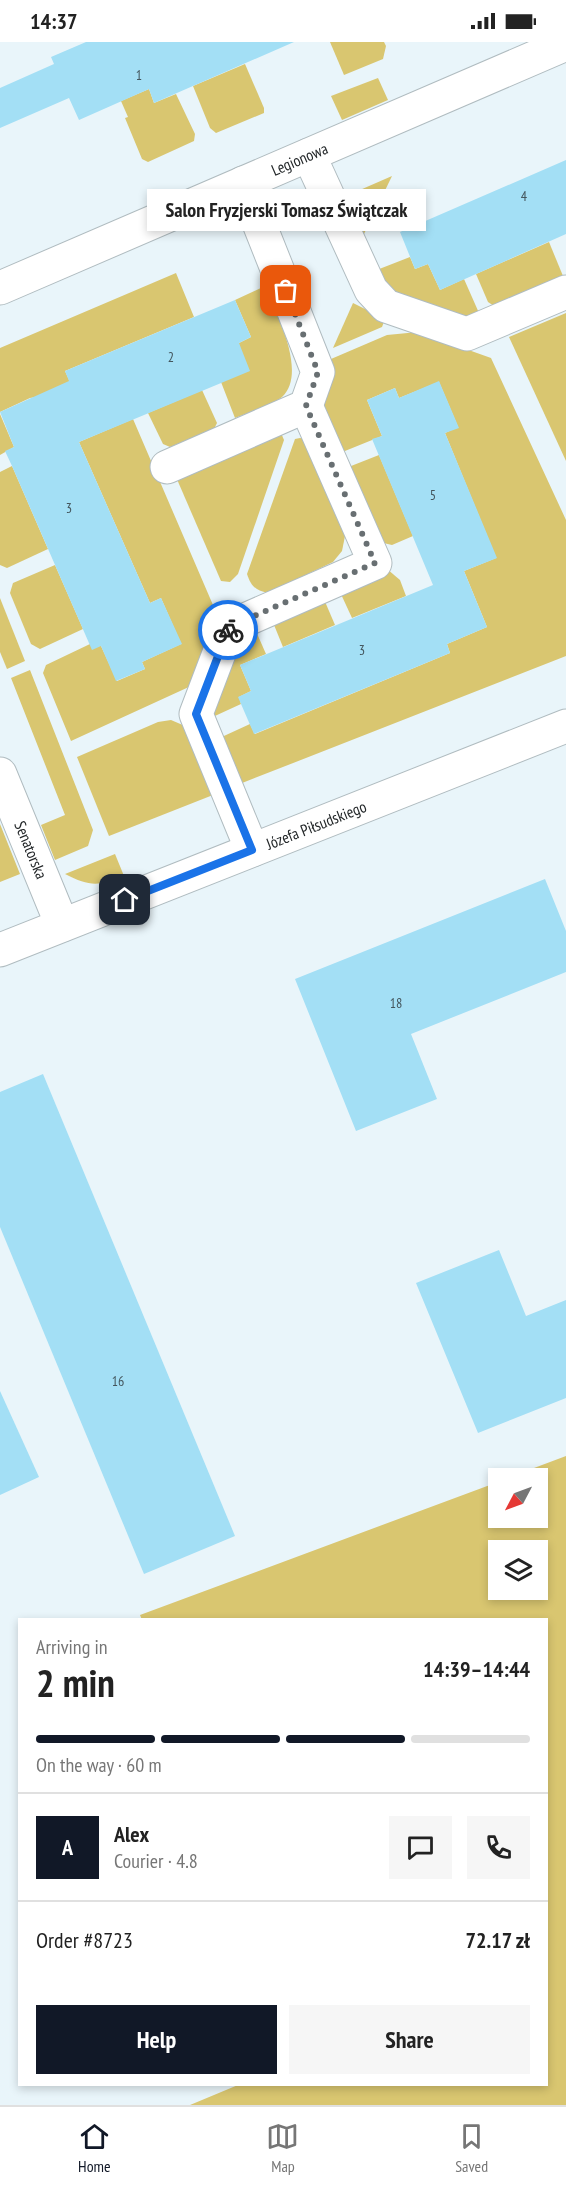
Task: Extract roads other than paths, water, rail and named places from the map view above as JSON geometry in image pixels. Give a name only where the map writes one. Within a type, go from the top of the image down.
[{"type":"street","name":"Legionowa","points":[[0,288],[566,44]]},
{"type":"street","points":[[309,155],[370,290],[386,306],[467,334],[566,292]]},
{"type":"street","points":[[243,183],[318,372],[306,406],[375,563],[229,627],[196,714],[252,850]]},
{"type":"street","points":[[167,467],[306,406]]},
{"type":"street","name":"Józefa Piłsudskiego","points":[[0,950],[566,726]]},
{"type":"street","name":"Senatorska","points":[[0,774],[62,925]]},
{"type":"place","name":"Salon Fryzjerski Tomasz Świątczak","points":[[286,291]]}]
